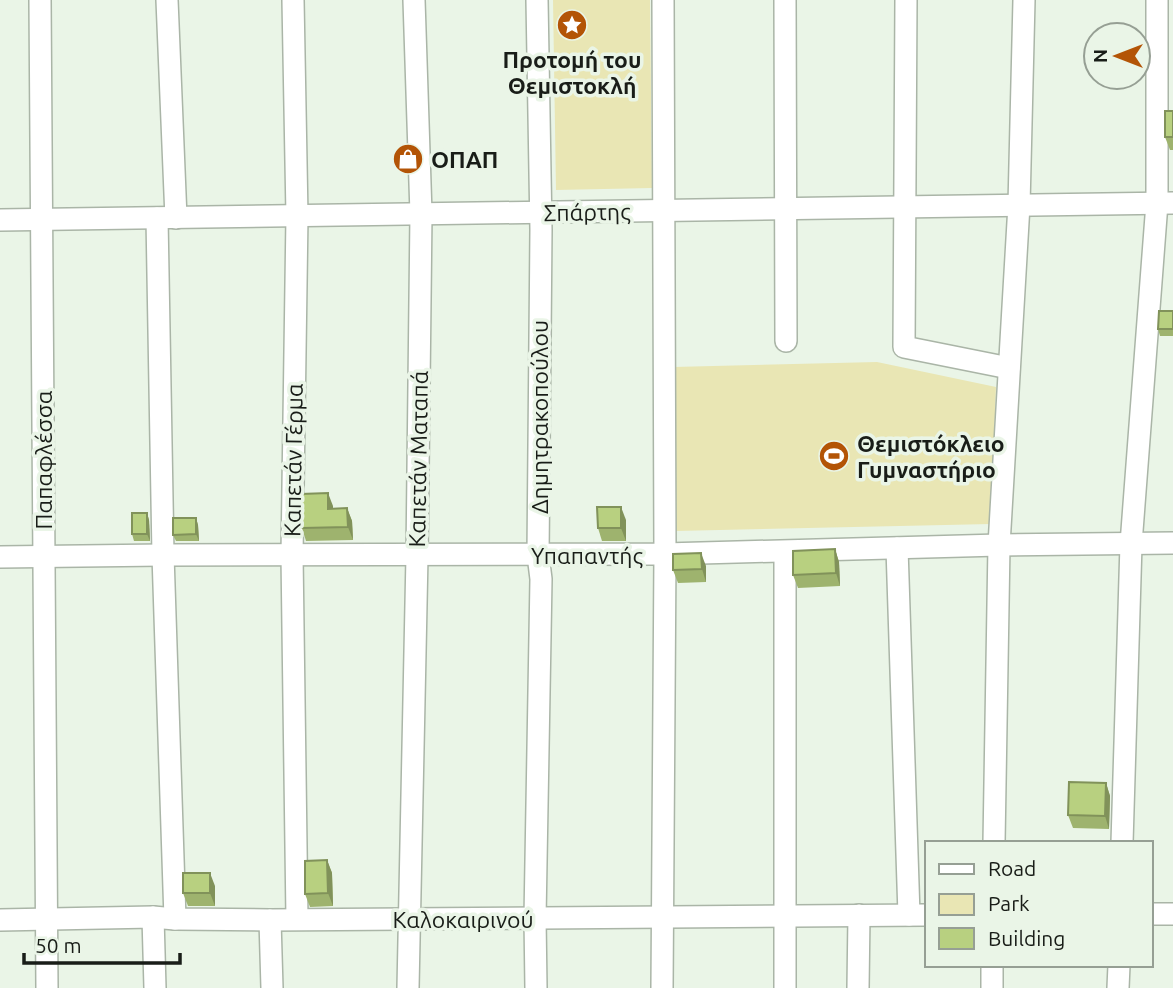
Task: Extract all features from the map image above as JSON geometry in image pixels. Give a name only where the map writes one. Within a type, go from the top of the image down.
[{"type":"street","name":"Παπαφλέσσα","points":[[40,0],[47,988]]},
{"type":"street","points":[[167,0],[163,555],[175,919]]},
{"type":"street","name":"Καπετάν Γέρμα","points":[[293,0],[297,216],[292,555],[297,919]]},
{"type":"street","name":"Καπετάν Ματαπά","points":[[408,988],[421,214],[414,0]]},
{"type":"street","name":"Δημητρακοπούλου","points":[[536,988],[541,579],[538,555],[540,212],[537,0]]},
{"type":"street","points":[[662,988],[663,0]]},
{"type":"street","points":[[785,0],[786,341]]},
{"type":"street","points":[[906,0],[904,347],[1009,368]]},
{"type":"street","points":[[994,841],[999,545],[1019,205],[1024,0]]},
{"type":"street","points":[[1122,841],[1132,544],[1165,203],[1157,0]]},
{"type":"street","name":"Σπάρτης","points":[[0,220],[1165,203]]},
{"type":"street","name":"Υπαπαντής","points":[[0,556],[664,554],[1173,543]]},
{"type":"street","points":[[897,548],[917,915]]},
{"type":"street","points":[[785,552],[785,988]]},
{"type":"street","points":[[1152,914],[1173,914]]},
{"type":"street","points":[[858,988],[859,915]]},
{"type":"street","name":"Καλοκαιρινού","points":[[0,920],[153,917],[270,920],[917,915]]},
{"type":"street","points":[[153,917],[155,988]]},
{"type":"street","points":[[270,920],[272,988]]},
{"type":"street","points":[[992,967],[992,988]]},
{"type":"street","points":[[1118,988],[1119,967]]},
{"type":"green space","points":[[553,0],[650,0],[652,188],[556,190]]},
{"type":"green space","name":"Θεμιστόκλειο Γυμναστήριο","points":[[877,362],[996,387],[991,524],[675,531],[673,367]]},
{"type":"building","points":[[1165,111],[1173,111],[1173,137],[1165,137]]},
{"type":"building","points":[[1159,311],[1173,311],[1173,329],[1158,329]]},
{"type":"building","points":[[328,493],[328,509],[347,508],[348,527],[302,528],[301,494]]},
{"type":"building","points":[[597,507],[621,507],[621,528],[598,528]]},
{"type":"building","points":[[132,513],[147,513],[147,534],[132,534]]},
{"type":"building","points":[[173,518],[196,518],[196,534],[173,535]]},
{"type":"building","points":[[835,549],[836,573],[793,575],[793,551]]},
{"type":"building","points":[[701,553],[702,569],[673,570],[673,554]]},
{"type":"building","points":[[1069,782],[1106,783],[1105,816],[1068,815]]},
{"type":"building","points":[[327,860],[328,893],[305,894],[305,861]]},
{"type":"building","points":[[183,873],[210,873],[210,893],[183,893]]},
{"type":"place","name":"Προτομή του Θεμιστοκλή","points":[[572,25]]},
{"type":"place","name":"ΟΠΑΠ","points":[[408,159]]},
{"type":"place","name":"Θεμιστόκλειο Γυμναστήριο","points":[[834,456]]}]
